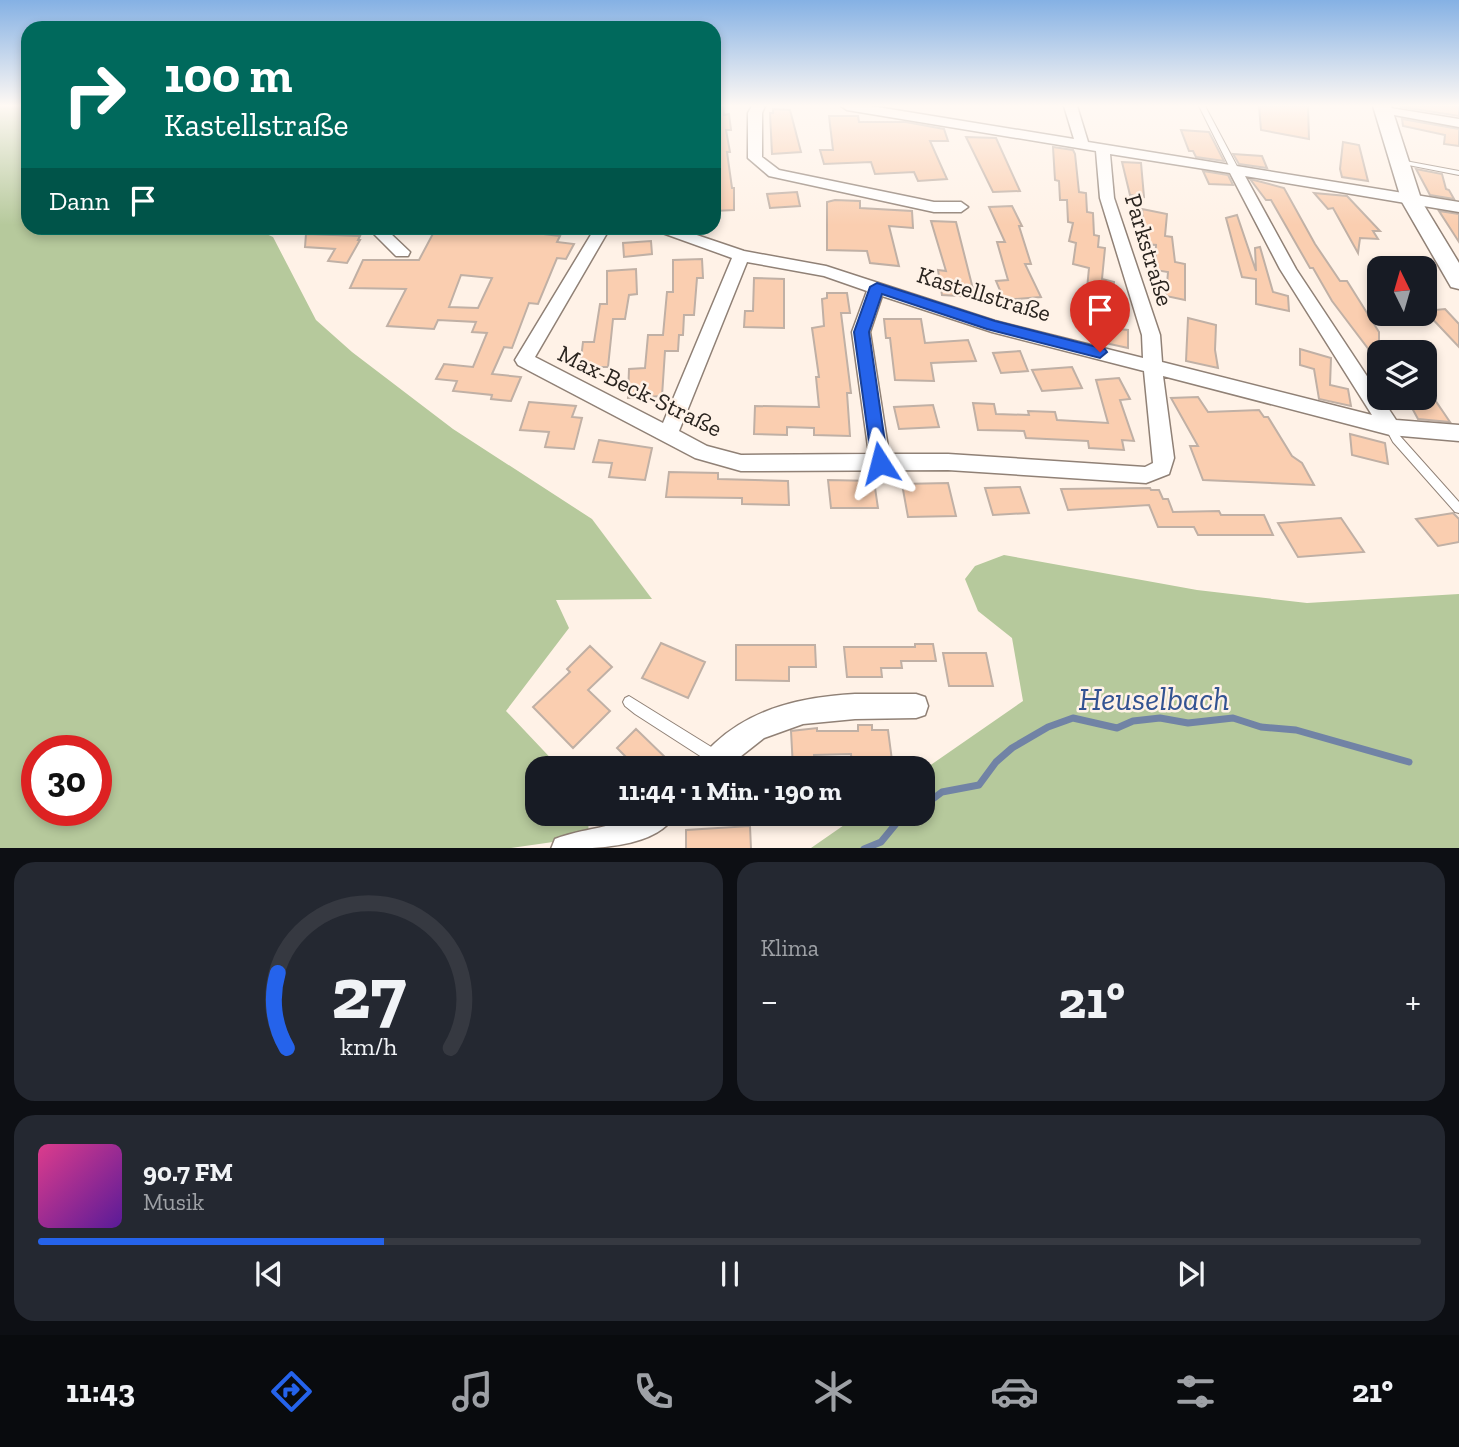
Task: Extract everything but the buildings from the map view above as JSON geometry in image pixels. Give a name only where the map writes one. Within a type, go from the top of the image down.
[{"type":"main road","points":[[1395,146],[1412,202],[1459,282]]},
{"type":"street","points":[[755,146],[755,158],[774,173],[934,207],[961,207]]},
{"type":"street","points":[[1090,146],[1412,202],[1459,207]]},
{"type":"street","name":"Parkstraße","points":[[1103,148],[1107,198],[1152,335],[1153,365]]},
{"type":"street","points":[[1235,170],[1262,228],[1293,280],[1390,427]]},
{"type":"street","points":[[383,235],[402,252]]},
{"type":"street","name":"Max-Beck-Straße","points":[[598,235],[524,360],[702,452],[741,463],[948,462],[1146,475],[1162,468],[1164,458],[1153,365]]},
{"type":"street","name":"Kastellstraße","points":[[682,235],[741,256],[826,271],[992,326],[1390,427],[1459,433]]},
{"type":"street","points":[[668,435],[741,256]]},
{"type":"street","points":[[877,287],[861,332],[880,463]]},
{"type":"street","points":[[720,756],[733,742],[758,725],[794,713],[822,709],[916,706]]},
{"type":"street","points":[[572,848],[621,837],[641,826]]},
{"type":"lane","points":[[1222,146],[1235,170]]},
{"type":"lane","points":[[1400,162],[1459,173]]},
{"type":"lane","points":[[1390,427],[1396,439],[1459,509]]},
{"type":"lane","points":[[629,702],[654,722],[693,741],[707,756]]},
{"type":"green space","points":[[0,146],[21,146],[21,235],[273,237],[316,320],[352,352],[453,429],[592,519],[652,599],[556,600],[569,628],[506,711],[549,756],[525,756],[525,826],[588,826],[588,837],[511,848],[0,848]]},
{"type":"green space","points":[[1004,555],[1197,590],[1307,603],[1459,594],[1459,848],[811,848],[843,826],[935,826],[935,762],[1023,701],[1012,638],[978,611],[965,579],[975,566]]},
{"type":"waterway","name":"Heuselbach","points":[[935,797],[942,792],[979,785],[996,762],[1012,748],[1048,727],[1073,718],[1117,728],[1133,721],[1160,718],[1188,723],[1233,718],[1261,727],[1296,730],[1409,762]]},
{"type":"waterway","name":"Heuselbach","points":[[866,848],[881,842],[894,826]]},
{"type":"route","points":[[880,463],[861,332],[877,287],[992,326],[1100,352]]}]
